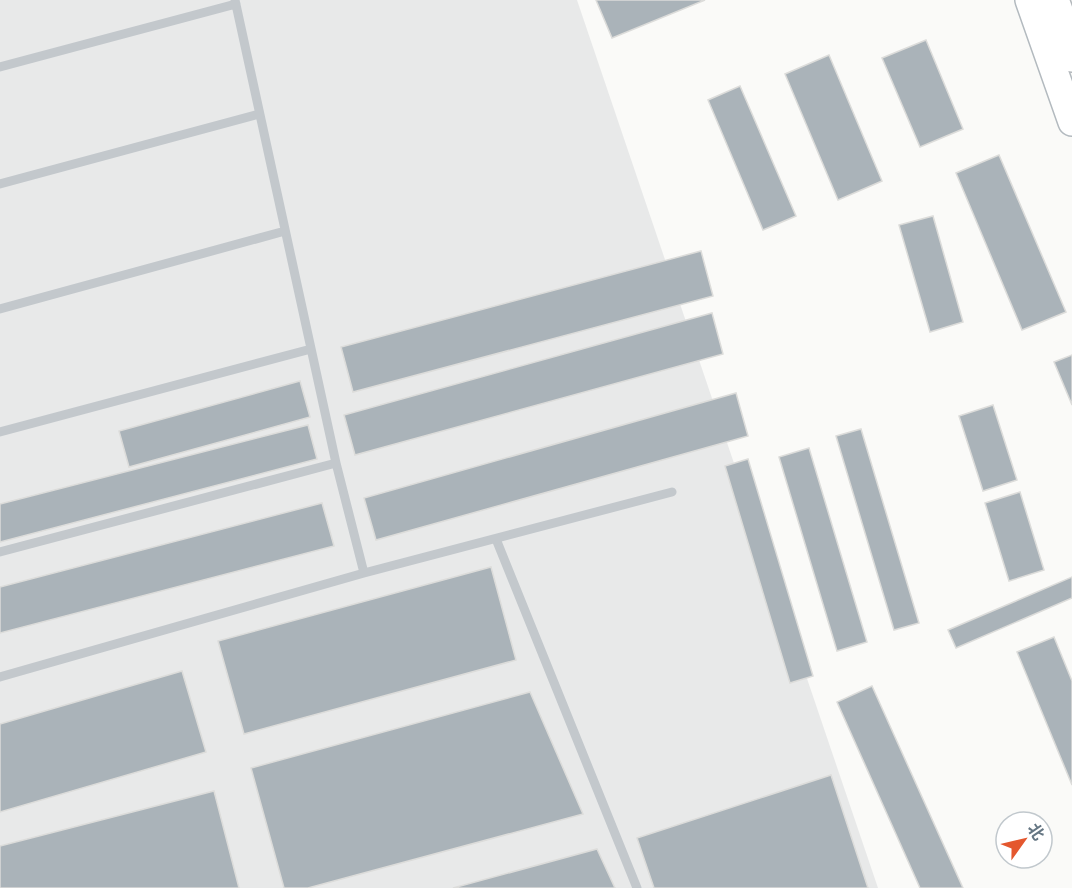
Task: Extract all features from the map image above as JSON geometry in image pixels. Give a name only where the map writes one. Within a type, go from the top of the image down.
[{"type":"highway","points":[[1052,0],[1072,55]]},
{"type":"main road","points":[[1029,0],[1072,122]]},
{"type":"lane","points":[[0,67],[235,2],[336,463],[364,573]]},
{"type":"lane","points":[[0,184],[260,114]]},
{"type":"lane","points":[[0,309],[285,231]]},
{"type":"lane","points":[[0,432],[311,349]]},
{"type":"lane","points":[[0,552],[336,463]]},
{"type":"lane","points":[[0,677],[364,573],[672,492]]},
{"type":"lane","points":[[496,539],[637,888]]},
{"type":"shaded area","points":[[0,0],[577,0],[878,888],[0,888]]},
{"type":"building","points":[[596,0],[705,0],[612,38]]},
{"type":"building","points":[[926,40],[963,129],[920,147],[882,58]]},
{"type":"building","points":[[829,55],[882,181],[838,200],[785,74]]},
{"type":"building","points":[[740,86],[796,216],[763,230],[708,100]]},
{"type":"building","points":[[999,155],[1066,312],[1022,330],[956,173]]},
{"type":"building","points":[[933,216],[963,322],[930,332],[899,225]]},
{"type":"building","points":[[701,251],[713,296],[353,392],[341,347]]},
{"type":"building","points":[[712,313],[723,354],[355,455],[344,415]]},
{"type":"building","points":[[1072,355],[1072,405],[1054,362]]},
{"type":"building","points":[[300,381],[310,417],[129,467],[119,431]]},
{"type":"building","points":[[736,393],[748,436],[376,540],[364,498]]},
{"type":"building","points":[[993,405],[1017,480],[983,491],[959,416]]},
{"type":"building","points":[[308,425],[317,459],[0,542],[0,504]]},
{"type":"building","points":[[861,429],[919,623],[894,630],[836,436]]},
{"type":"building","points":[[809,448],[867,642],[837,651],[779,457]]},
{"type":"building","points":[[748,459],[813,676],[790,683],[725,466]]},
{"type":"building","points":[[1020,492],[1044,570],[1009,581],[985,503]]},
{"type":"building","points":[[322,503],[334,546],[0,633],[0,587]]},
{"type":"building","points":[[491,567],[516,660],[244,734],[218,641]]},
{"type":"building","points":[[1072,577],[1072,598],[956,648],[948,630]]},
{"type":"building","points":[[1054,637],[1072,681],[1072,785],[1017,652]]},
{"type":"building","points":[[182,671],[206,752],[0,812],[0,724]]},
{"type":"building","points":[[872,686],[963,888],[920,888],[837,702]]},
{"type":"building","points":[[530,692],[583,814],[308,888],[284,888],[251,768]]},
{"type":"building","points":[[831,775],[868,888],[654,888],[637,838]]},
{"type":"building","points":[[214,791],[239,888],[0,888],[0,846]]},
{"type":"building","points":[[597,849],[615,888],[453,888]]}]
